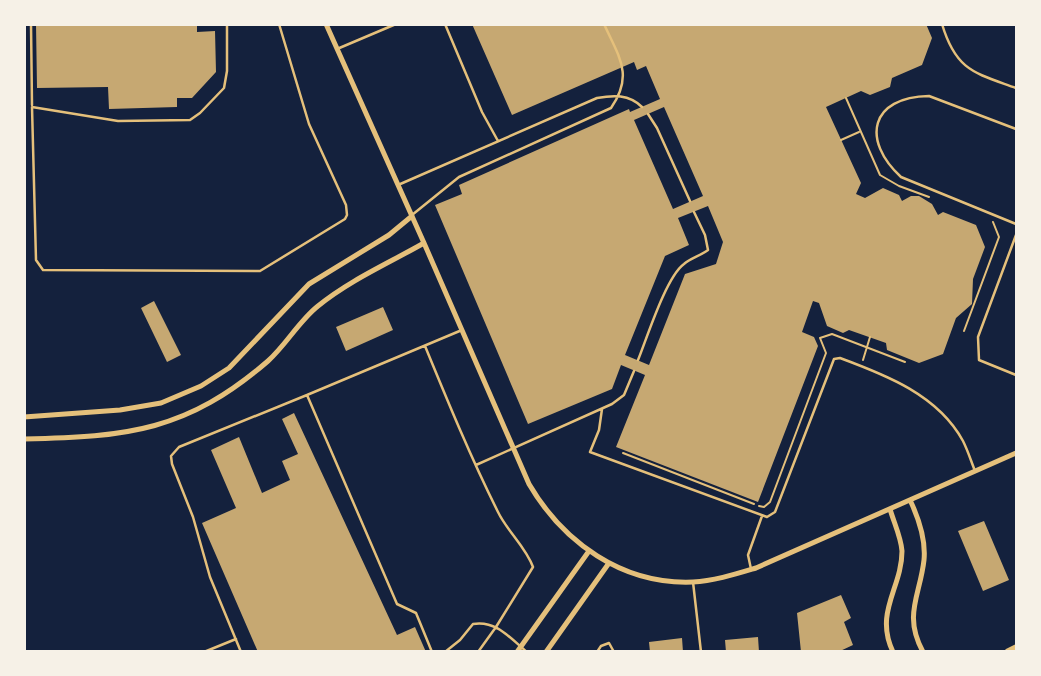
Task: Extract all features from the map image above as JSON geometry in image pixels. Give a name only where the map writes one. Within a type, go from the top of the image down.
[{"type":"main road","points":[[1007,652],[1017,648]]},
{"type":"street","points":[[326,24],[529,484],[548,514],[560,527],[609,564],[655,579],[693,582],[721,578],[751,569],[1017,453]]},
{"type":"street","points":[[24,417],[120,411],[161,402],[201,386],[229,368],[309,284],[388,235],[412,216]]},
{"type":"street","points":[[24,439],[133,432],[167,424],[194,412],[236,388],[271,359],[316,307],[424,243]]},
{"type":"street","points":[[910,500],[922,529],[924,548],[912,623],[923,652]]},
{"type":"street","points":[[890,509],[902,550],[886,623],[888,639],[894,652]]},
{"type":"street","points":[[519,649],[589,551]]},
{"type":"street","points":[[546,652],[609,564]]},
{"type":"lane","points":[[31,24],[36,260],[43,270],[260,271],[341,223],[347,215],[346,205],[309,124],[279,24]]},
{"type":"lane","points":[[33,107],[118,121],[190,120],[224,88],[227,71],[227,24]]},
{"type":"lane","points":[[337,49],[396,24]]},
{"type":"lane","points":[[445,24],[482,112],[498,141]]},
{"type":"lane","points":[[412,216],[459,177],[611,108],[620,95],[624,68],[604,24]]},
{"type":"lane","points":[[942,24],[950,46],[970,71],[1017,88]]},
{"type":"lane","points":[[397,185],[597,98],[616,94],[636,101],[642,107]]},
{"type":"lane","points":[[1017,129],[929,96],[904,99],[891,105],[876,121],[875,131],[879,147],[891,167],[901,177],[1017,224]]},
{"type":"lane","points":[[648,114],[690,201]]},
{"type":"lane","points":[[638,360],[672,277],[684,263],[700,257],[708,250],[705,235],[694,212]]},
{"type":"lane","points":[[1017,235],[978,337],[979,360],[1017,375]]},
{"type":"lane","points":[[241,652],[210,577],[194,517],[172,464],[172,456],[179,447],[462,330]]},
{"type":"lane","points":[[425,346],[502,520],[533,567],[478,652]]},
{"type":"lane","points":[[602,409],[590,453],[762,516],[772,516],[834,359],[840,358],[907,387],[937,408],[962,439],[975,471]]},
{"type":"lane","points":[[476,465],[602,409],[624,395],[634,370]]},
{"type":"lane","points":[[307,395],[397,604],[416,613],[432,652]]},
{"type":"lane","points":[[751,569],[748,555],[762,516]]},
{"type":"lane","points":[[693,582],[701,652]]},
{"type":"lane","points":[[445,652],[460,640],[473,624],[485,622],[496,627],[519,649],[527,652]]},
{"type":"lane","points":[[204,652],[236,639]]},
{"type":"lane","points":[[597,652],[601,646],[609,643],[614,652]]},
{"type":"path","points":[[846,97],[880,175],[899,186],[936,200]]},
{"type":"path","points":[[841,140],[861,132]]},
{"type":"path","points":[[964,331],[999,237],[993,223],[987,219]]},
{"type":"path","points":[[973,304],[989,309]]},
{"type":"path","points":[[622,453],[760,506],[767,505],[826,353],[820,338],[832,334],[905,362]]},
{"type":"path","points":[[861,365],[870,337]]},
{"type":"building","points":[[36,24],[197,24],[197,32],[215,31],[216,72],[192,98],[177,98],[177,107],[109,109],[108,87],[37,88]]},
{"type":"building","points":[[472,24],[926,24],[932,38],[922,65],[892,78],[890,87],[870,95],[861,91],[826,107],[861,183],[856,194],[865,198],[883,188],[899,195],[902,201],[911,196],[919,196],[932,204],[938,215],[943,212],[976,225],[985,247],[973,279],[972,304],[956,318],[943,354],[919,363],[887,350],[886,343],[849,330],[843,333],[827,326],[819,303],[813,301],[802,332],[814,337],[818,346],[758,502],[616,447],[645,375],[621,365],[612,389],[528,424],[435,205],[462,194],[459,185],[629,109],[630,112],[660,99],[646,66],[637,70],[634,62],[512,115]],"holes":[[[664,107],[703,196],[673,209],[634,120]],[[708,206],[723,242],[716,264],[685,274],[649,365],[625,355],[665,256],[689,245],[678,218]]]},
{"type":"building","points":[[154,301],[181,355],[167,362],[141,308]]},
{"type":"building","points":[[383,307],[393,330],[346,351],[336,327]]},
{"type":"building","points":[[294,413],[397,635],[415,627],[426,652],[258,652],[202,523],[236,508],[211,450],[239,437],[262,493],[290,480],[282,461],[298,454],[282,419]]},
{"type":"building","points":[[984,521],[1009,580],[983,591],[958,531]]},
{"type":"building","points":[[841,595],[851,618],[844,622],[853,645],[838,652],[801,652],[797,613]]},
{"type":"building","points":[[758,637],[759,652],[726,652],[725,640]]},
{"type":"building","points":[[682,638],[683,652],[650,652],[649,642]]}]
